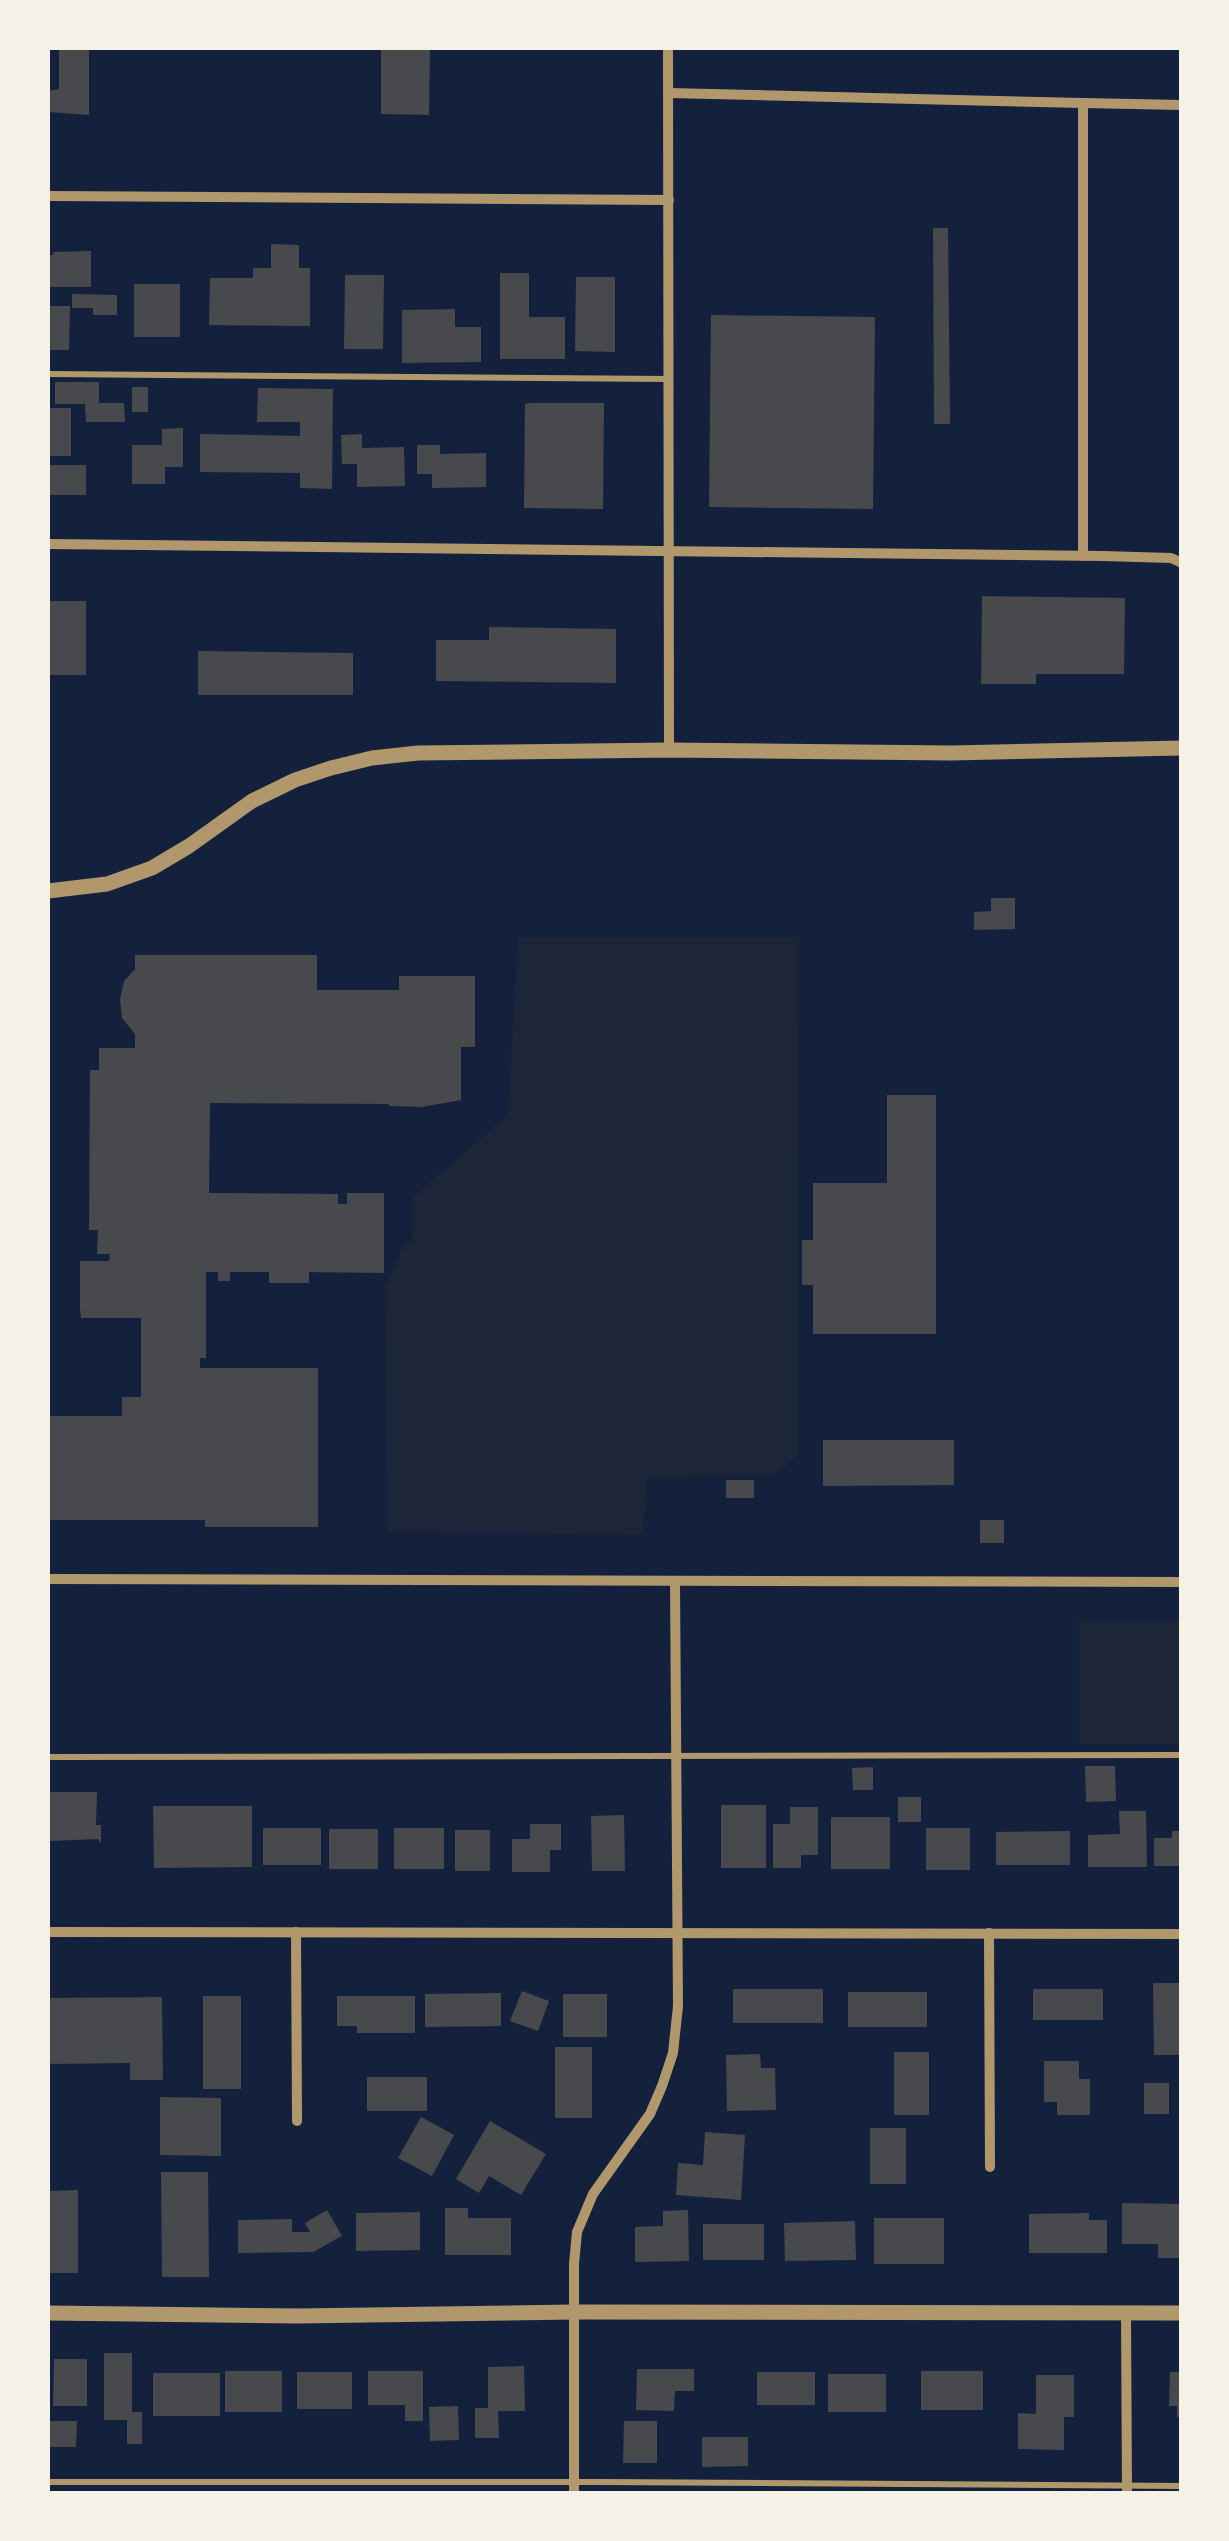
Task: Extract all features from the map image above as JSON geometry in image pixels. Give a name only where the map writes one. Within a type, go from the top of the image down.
[{"type":"street","points":[[668,48],[669,750]]},
{"type":"street","points":[[669,93],[1182,105]]},
{"type":"street","points":[[1083,103],[1084,556]]},
{"type":"street","points":[[48,196],[669,200]]},
{"type":"street","points":[[48,544],[1084,556],[1171,558],[1182,563]]},
{"type":"street","points":[[48,891],[107,884],[152,868],[252,800],[294,780],[372,758],[418,753],[951,753],[1182,748]]},
{"type":"street","points":[[48,1579],[1182,1582]]},
{"type":"street","points":[[574,2488],[574,2264],[578,2232],[593,2194],[650,2114],[673,2053],[678,2006],[675,1581]]},
{"type":"street","points":[[48,1932],[1182,1934]]},
{"type":"street","points":[[296,1932],[297,2120]]},
{"type":"street","points":[[989,1933],[990,2167]]},
{"type":"street","points":[[48,2313],[298,2316],[1182,2312]]},
{"type":"street","points":[[1126,2313],[1127,2490]]},
{"type":"lane","points":[[48,374],[668,379]]},
{"type":"lane","points":[[48,1757],[1182,1754]]},
{"type":"lane","points":[[48,2482],[1127,2490],[1182,2486]]},
{"type":"shaded area","points":[[518,937],[799,937],[798,1455],[774,1476],[647,1477],[643,1535],[387,1532],[385,1289],[404,1243],[412,1243],[413,1197],[508,1115]]},
{"type":"shaded area","points":[[1079,1620],[1181,1620],[1181,1744],[1079,1744]]},
{"type":"building","points":[[59,48],[89,48],[89,115],[48,112],[48,91],[59,89]]},
{"type":"building","points":[[381,48],[430,48],[429,115],[381,114]]},
{"type":"building","points":[[933,228],[948,228],[950,424],[934,424]]},
{"type":"building","points":[[271,244],[299,245],[299,268],[310,268],[310,326],[209,325],[210,278],[253,278],[253,268],[271,268]]},
{"type":"building","points":[[91,251],[91,287],[48,287],[48,255]]},
{"type":"building","points":[[500,273],[529,273],[529,317],[565,317],[565,359],[500,359]]},
{"type":"building","points":[[345,275],[384,275],[383,349],[344,349]]},
{"type":"building","points":[[576,277],[615,277],[615,352],[575,351]]},
{"type":"building","points":[[134,284],[180,284],[180,337],[134,337]]},
{"type":"building","points":[[72,294],[117,295],[117,315],[93,315],[93,308],[72,308]]},
{"type":"building","points":[[48,306],[70,306],[69,350],[48,350]]},
{"type":"building","points":[[455,309],[455,327],[481,327],[481,362],[402,363],[402,310]]},
{"type":"building","points":[[711,315],[875,317],[873,509],[709,507]]},
{"type":"building","points":[[55,382],[99,382],[99,403],[124,403],[125,422],[86,422],[85,404],[55,404]]},
{"type":"building","points":[[132,387],[148,387],[148,412],[132,412]]},
{"type":"building","points":[[258,388],[333,389],[332,489],[300,488],[300,473],[200,472],[200,434],[300,436],[300,422],[257,422]]},
{"type":"building","points":[[604,403],[603,509],[524,508],[525,404]]},
{"type":"building","points":[[48,408],[71,408],[71,456],[48,456]]},
{"type":"building","points":[[183,428],[183,467],[165,467],[165,484],[132,484],[132,445],[162,445],[162,429]]},
{"type":"building","points":[[362,434],[362,448],[404,447],[405,486],[357,487],[357,464],[342,464],[341,435]]},
{"type":"building","points":[[417,445],[440,445],[440,454],[486,453],[486,487],[432,488],[432,474],[417,474]]},
{"type":"building","points":[[48,465],[86,465],[86,495],[48,495]]},
{"type":"building","points":[[982,596],[1125,598],[1124,674],[1036,674],[1036,684],[981,684]]},
{"type":"building","points":[[48,601],[86,601],[86,675],[48,675]]},
{"type":"building","points":[[489,627],[616,629],[616,683],[436,681],[436,640],[489,640]]},
{"type":"building","points":[[198,651],[353,653],[353,695],[198,695]]},
{"type":"building","points":[[991,898],[1015,898],[1015,929],[974,930],[974,912],[991,911]]},
{"type":"building","points":[[135,955],[317,955],[317,990],[399,990],[399,976],[475,976],[475,1047],[461,1047],[461,1100],[422,1107],[210,1103],[209,1193],[338,1194],[338,1204],[347,1204],[347,1193],[384,1193],[384,1273],[309,1272],[309,1283],[269,1283],[269,1272],[230,1272],[230,1281],[218,1281],[218,1272],[206,1272],[206,1358],[200,1358],[200,1368],[318,1368],[318,1527],[205,1527],[205,1520],[50,1520],[50,1416],[122,1416],[122,1397],[141,1397],[141,1318],[81,1318],[80,1308],[80,1261],[109,1261],[110,1254],[97,1254],[98,1230],[89,1230],[90,1070],[99,1070],[99,1048],[135,1048],[135,1034],[122,1018],[120,999],[124,981],[135,969]]},
{"type":"building","points":[[887,1095],[936,1095],[936,1334],[813,1334],[813,1285],[802,1285],[802,1240],[813,1240],[813,1183],[887,1183]]},
{"type":"building","points":[[823,1440],[954,1440],[954,1485],[823,1486]]},
{"type":"building","points":[[726,1480],[754,1480],[754,1498],[726,1498]]},
{"type":"building","points":[[980,1520],[1004,1520],[1004,1543],[980,1543]]},
{"type":"building","points":[[1085,1766],[1115,1766],[1116,1801],[1086,1802]]},
{"type":"building","points":[[873,1767],[873,1790],[853,1790],[852,1768]]},
{"type":"building","points":[[50,1792],[97,1792],[96,1825],[101,1825],[101,1843],[98,1839],[50,1841]]},
{"type":"building","points":[[898,1797],[921,1797],[921,1822],[898,1822]]},
{"type":"building","points":[[721,1805],[766,1805],[766,1868],[721,1868]]},
{"type":"building","points":[[153,1806],[252,1806],[252,1867],[154,1868]]},
{"type":"building","points":[[790,1807],[818,1807],[818,1855],[801,1855],[801,1868],[773,1868],[773,1824],[790,1824]]},
{"type":"building","points":[[1119,1811],[1146,1811],[1147,1867],[1088,1867],[1088,1835],[1120,1834]]},
{"type":"building","points":[[624,1815],[625,1871],[592,1871],[591,1816]]},
{"type":"building","points":[[831,1817],[890,1817],[890,1869],[831,1869]]},
{"type":"building","points":[[530,1824],[561,1824],[561,1850],[550,1850],[550,1872],[512,1872],[512,1839],[530,1839]]},
{"type":"building","points":[[263,1828],[321,1828],[321,1865],[263,1865]]},
{"type":"building","points":[[394,1828],[444,1828],[444,1869],[394,1869]]},
{"type":"building","points":[[926,1828],[970,1828],[970,1870],[926,1870]]},
{"type":"building","points":[[329,1829],[378,1829],[378,1869],[329,1869]]},
{"type":"building","points":[[455,1830],[490,1830],[490,1871],[455,1871]]},
{"type":"building","points":[[1070,1831],[1070,1865],[996,1865],[996,1832]]},
{"type":"building","points":[[1172,1831],[1182,1831],[1182,1866],[1154,1866],[1154,1838],[1172,1838]]},
{"type":"building","points":[[1153,1983],[1182,1983],[1182,2055],[1154,2055]]},
{"type":"building","points":[[733,1989],[823,1989],[823,2023],[733,2023]]},
{"type":"building","points":[[1033,1989],[1103,1989],[1103,2020],[1033,2020]]},
{"type":"building","points":[[522,1991],[549,2001],[538,2031],[510,2021]]},
{"type":"building","points":[[848,1992],[927,1992],[927,2027],[848,2027]]},
{"type":"building","points":[[501,1993],[501,2026],[425,2027],[425,1994]]},
{"type":"building","points":[[563,1994],[607,1994],[607,2037],[563,2037]]},
{"type":"building","points":[[203,1996],[241,1996],[241,2089],[203,2089]]},
{"type":"building","points":[[337,1996],[415,1996],[415,2033],[357,2033],[357,2026],[337,2026]]},
{"type":"building","points":[[162,1997],[163,2080],[130,2080],[130,2063],[48,2064],[48,1998]]},
{"type":"building","points":[[555,2047],[592,2047],[592,2118],[555,2118]]},
{"type":"building","points":[[894,2052],[929,2052],[929,2115],[894,2115]]},
{"type":"building","points":[[760,2054],[761,2068],[775,2068],[776,2110],[727,2111],[726,2055]]},
{"type":"building","points":[[1044,2061],[1079,2061],[1079,2079],[1090,2079],[1090,2115],[1057,2115],[1057,2102],[1044,2102]]},
{"type":"building","points":[[367,2077],[427,2077],[427,2111],[367,2111]]},
{"type":"building","points":[[1144,2083],[1169,2083],[1169,2114],[1144,2114]]},
{"type":"building","points":[[160,2097],[221,2098],[221,2156],[160,2155]]},
{"type":"building","points":[[421,2117],[454,2135],[432,2176],[398,2158]]},
{"type":"building","points":[[490,2121],[546,2154],[521,2195],[489,2176],[479,2193],[456,2179]]},
{"type":"building","points":[[870,2128],[906,2128],[906,2184],[870,2184]]},
{"type":"building","points":[[705,2132],[745,2135],[741,2200],[676,2195],[678,2163],[703,2165]]},
{"type":"building","points":[[161,2172],[208,2172],[209,2277],[162,2277]]},
{"type":"building","points":[[78,2190],[78,2273],[48,2273],[48,2191]]},
{"type":"building","points":[[1122,2203],[1182,2204],[1182,2258],[1158,2258],[1158,2244],[1122,2244]]},
{"type":"building","points":[[445,2208],[468,2208],[468,2218],[511,2218],[511,2255],[445,2255]]},
{"type":"building","points":[[327,2210],[342,2236],[313,2252],[238,2253],[238,2220],[292,2219],[292,2232],[310,2232],[305,2223]]},
{"type":"building","points":[[688,2210],[689,2261],[635,2262],[635,2227],[663,2226],[663,2211]]},
{"type":"building","points":[[420,2212],[420,2250],[356,2251],[356,2213]]},
{"type":"building","points":[[1089,2213],[1089,2220],[1107,2220],[1107,2253],[1029,2253],[1029,2214]]},
{"type":"building","points":[[874,2218],[944,2218],[944,2264],[874,2264]]},
{"type":"building","points":[[855,2221],[856,2260],[785,2261],[784,2223]]},
{"type":"building","points":[[703,2224],[764,2224],[764,2260],[703,2260]]},
{"type":"building","points":[[104,2353],[132,2353],[132,2412],[142,2412],[142,2444],[127,2444],[127,2420],[104,2420]]},
{"type":"building","points":[[54,2359],[87,2359],[87,2406],[53,2406]]},
{"type":"building","points":[[524,2366],[525,2411],[498,2411],[499,2438],[475,2438],[475,2408],[488,2408],[488,2367]]},
{"type":"building","points":[[637,2369],[694,2369],[694,2391],[675,2391],[674,2411],[636,2410]]},
{"type":"building","points":[[225,2371],[282,2371],[282,2412],[225,2412]]},
{"type":"building","points":[[368,2371],[423,2371],[423,2421],[405,2421],[405,2405],[368,2405]]},
{"type":"building","points":[[921,2371],[983,2371],[983,2410],[921,2410]]},
{"type":"building","points":[[297,2372],[352,2372],[352,2409],[297,2409]]},
{"type":"building","points":[[757,2372],[815,2372],[815,2405],[757,2405]]},
{"type":"building","points":[[1170,2372],[1182,2372],[1182,2417],[1177,2417],[1177,2406],[1169,2406]]},
{"type":"building","points":[[153,2373],[220,2373],[220,2416],[153,2416]]},
{"type":"building","points":[[828,2374],[886,2374],[886,2412],[828,2412]]},
{"type":"building","points":[[1036,2375],[1074,2375],[1074,2417],[1064,2417],[1064,2450],[1018,2449],[1018,2413],[1036,2414]]},
{"type":"building","points":[[458,2406],[459,2440],[430,2441],[429,2407]]},
{"type":"building","points":[[50,2421],[77,2421],[76,2447],[50,2447]]},
{"type":"building","points":[[624,2421],[657,2421],[657,2463],[623,2463]]},
{"type":"building","points":[[702,2437],[748,2437],[748,2466],[702,2467]]}]
